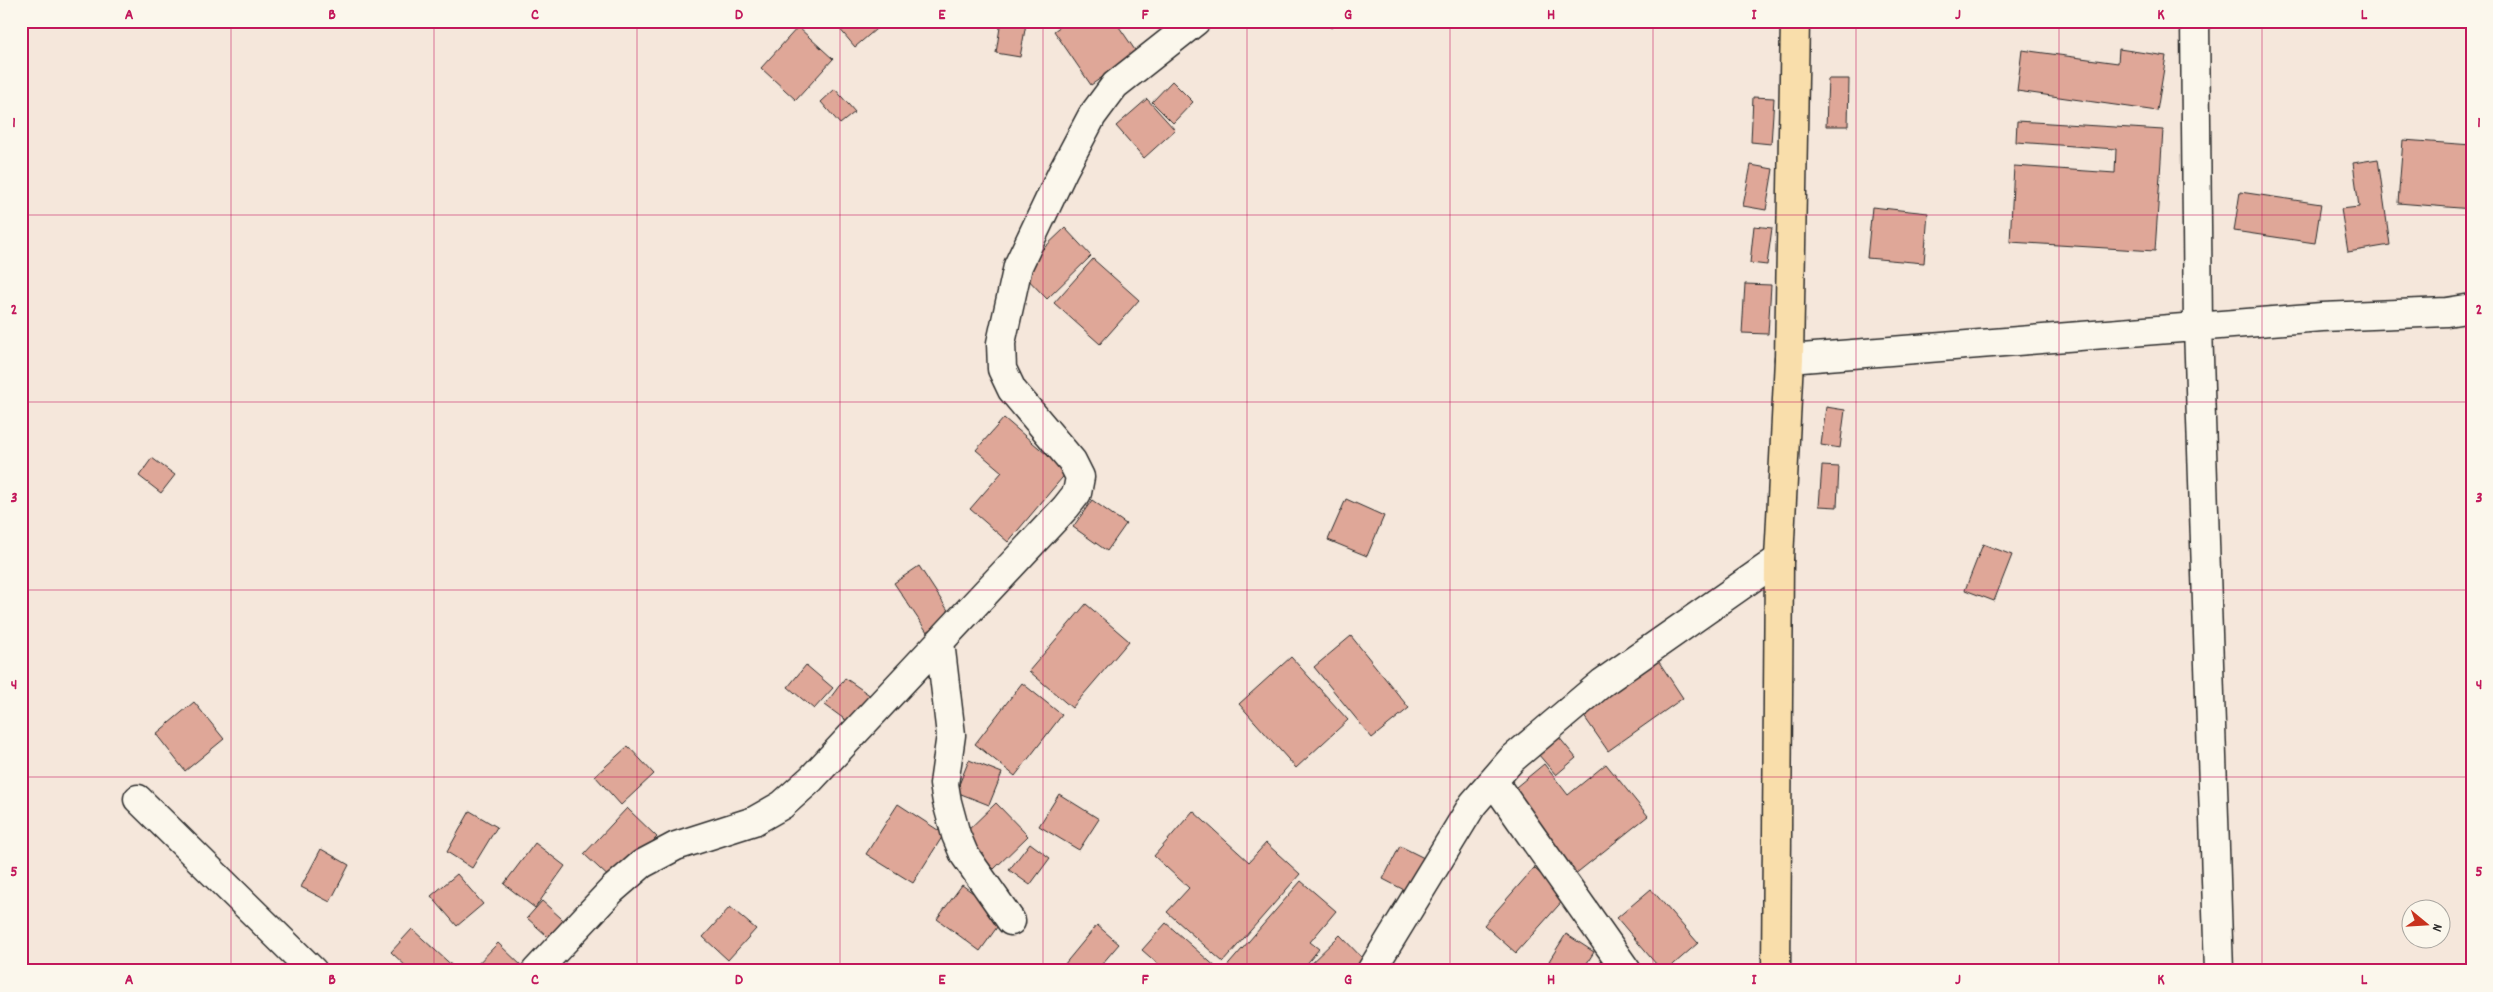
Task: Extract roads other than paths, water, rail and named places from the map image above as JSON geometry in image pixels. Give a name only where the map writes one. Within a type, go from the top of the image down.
[{"type":"highway","points":[[1776,971],[1779,559],[1789,359],[1795,21]]},
{"type":"street","points":[[536,971],[612,890],[642,864],[676,846],[754,821],[782,805],[811,779],[1077,493],[1080,477],[1072,462],[1012,390],[1002,370],[1001,343],[1018,266],[1063,171],[1092,116],[1115,85],[1196,21]]},
{"type":"street","points":[[2195,21],[2198,326],[2220,971]]},
{"type":"street","points":[[1789,359],[2198,326],[2322,317],[2448,312],[2472,308]]},
{"type":"street","points":[[1370,971],[1473,804],[1512,759],[1602,683],[1779,559]]},
{"type":"street","points":[[940,642],[951,734],[944,784],[947,802],[956,835],[964,854],[1011,921]]},
{"type":"street","points":[[1493,780],[1626,971]]},
{"type":"street","points":[[138,799],[313,971]]}]
